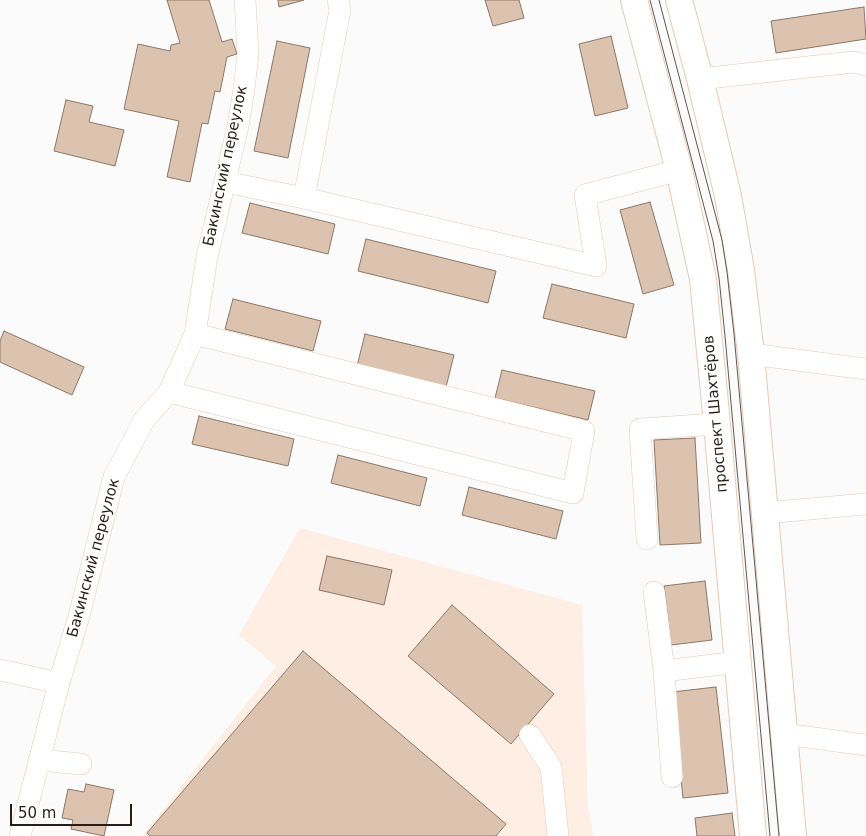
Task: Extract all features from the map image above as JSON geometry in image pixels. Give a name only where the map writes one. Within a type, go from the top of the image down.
[{"type":"main road","name":"проспект Шахтёров","points":[[634,0],[679,170],[703,278],[754,836]]},
{"type":"main road","points":[[679,0],[728,196],[741,270],[751,354],[793,836]]},
{"type":"street","name":"Бакинский переулок","points":[[20,836],[114,477],[144,420],[169,392],[195,334],[207,257],[244,90],[248,54],[245,0]]},
{"type":"street","points":[[304,198],[340,10],[338,0]]},
{"type":"street","points":[[700,79],[853,62],[866,65]]},
{"type":"street","points":[[224,182],[304,198],[596,266],[585,195],[679,170]]},
{"type":"street","points":[[169,392],[572,493],[584,431],[195,334]]},
{"type":"street","points":[[751,354],[866,369]]},
{"type":"street","points":[[647,540],[640,429],[717,424]]},
{"type":"street","points":[[765,513],[866,504]]},
{"type":"street","points":[[654,592],[664,671],[672,777]]},
{"type":"street","points":[[664,671],[738,662]]},
{"type":"street","points":[[0,670],[59,683]]},
{"type":"street","points":[[785,734],[866,745]]},
{"type":"street","points":[[530,735],[551,767],[558,836]]},
{"type":"street","points":[[39,760],[81,764]]},
{"type":"shaded area","points":[[300,528],[582,605],[588,807],[593,836],[142,836],[276,666],[239,635]]},
{"type":"building","points":[[167,0],[209,0],[222,42],[232,39],[237,54],[227,57],[220,92],[215,91],[208,124],[202,123],[190,182],[167,177],[179,121],[124,109],[138,44],[170,51],[171,45],[180,43]]},
{"type":"building","points":[[278,0],[304,0],[279,7]]},
{"type":"building","points":[[485,0],[519,0],[524,18],[493,26]]},
{"type":"building","points":[[864,7],[866,39],[776,53],[771,21]]},
{"type":"building","points":[[611,36],[628,108],[595,116],[579,44]]},
{"type":"building","points":[[277,41],[310,48],[288,158],[254,151]]},
{"type":"building","points":[[66,100],[93,106],[89,122],[124,130],[115,166],[54,151]]},
{"type":"building","points":[[650,202],[674,285],[643,294],[620,210]]},
{"type":"building","points":[[250,203],[335,224],[328,254],[242,233]]},
{"type":"building","points":[[366,239],[496,271],[488,303],[358,271]]},
{"type":"building","points":[[552,284],[634,304],[626,338],[543,318]]},
{"type":"building","points":[[233,299],[321,321],[313,351],[225,329]]},
{"type":"building","points":[[4,331],[84,367],[72,395],[0,362],[0,341]]},
{"type":"building","points":[[365,334],[454,355],[446,387],[357,366]]},
{"type":"building","points":[[502,370],[595,391],[588,420],[495,398]]},
{"type":"building","points":[[199,416],[294,439],[288,466],[192,444]]},
{"type":"building","points":[[695,438],[701,543],[660,545],[654,440]]},
{"type":"building","points":[[338,455],[427,478],[420,506],[331,483]]},
{"type":"building","points":[[469,487],[563,511],[556,539],[462,515]]},
{"type":"building","points":[[327,556],[392,570],[384,605],[319,590]]},
{"type":"building","points":[[705,581],[712,640],[671,645],[664,586]]},
{"type":"building","points":[[452,605],[554,694],[511,744],[408,656]]},
{"type":"building","points":[[303,651],[506,824],[496,836],[150,836],[147,833]]},
{"type":"building","points":[[716,687],[728,793],[683,798],[672,692]]},
{"type":"building","points":[[86,784],[114,790],[104,836],[71,829],[73,820],[62,818],[68,789],[84,792]]},
{"type":"building","points":[[732,813],[735,836],[697,836],[695,818]]},
{"type":"tram line","points":[[650,0],[713,241],[719,278],[770,836]]},
{"type":"tram line","points":[[659,0],[722,240],[727,272],[779,836]]}]
